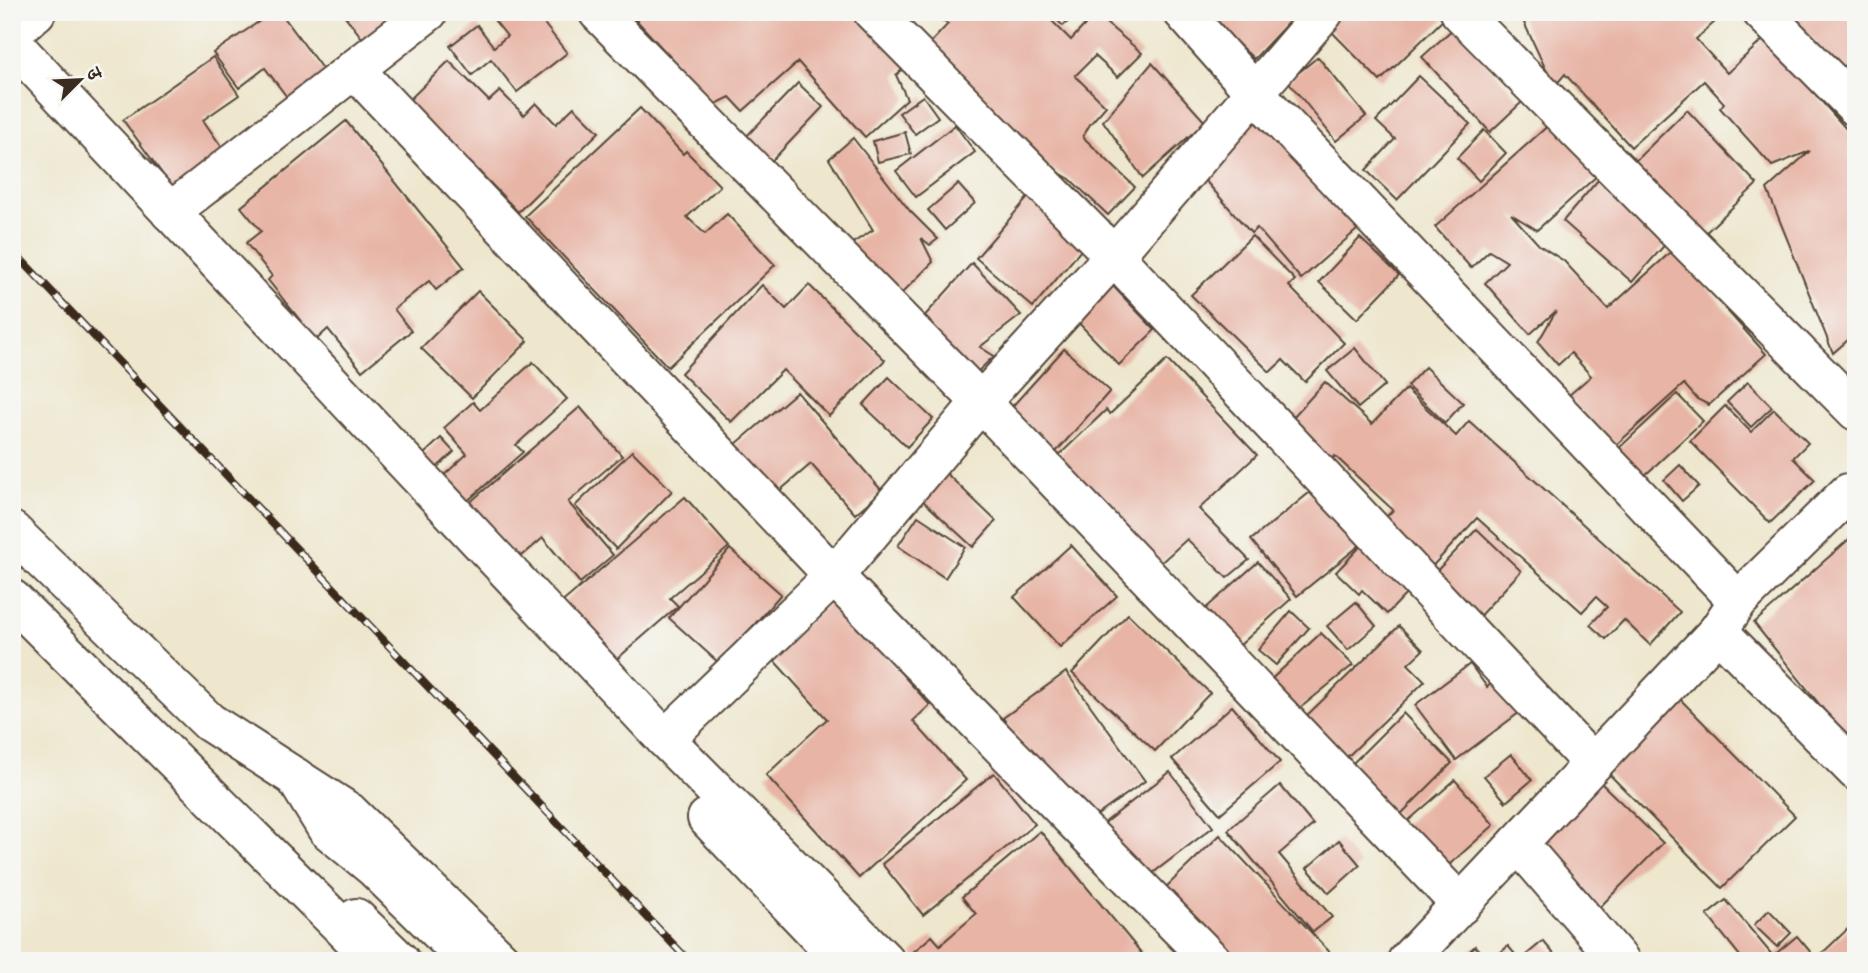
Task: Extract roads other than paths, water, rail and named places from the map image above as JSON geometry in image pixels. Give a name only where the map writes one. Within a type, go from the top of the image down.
[{"type":"street","points":[[12,31],[36,12]]},
{"type":"street","points":[[170,212],[428,12]]},
{"type":"street","points":[[598,12],[981,402],[1461,905]]},
{"type":"street","points":[[873,12],[1114,256],[1592,763]]},
{"type":"street","points":[[1183,12],[1728,616],[1856,771]]},
{"type":"street","points":[[652,743],[834,576],[981,402],[1114,256],[1324,12]]},
{"type":"street","points":[[1460,12],[1849,393]]},
{"type":"street","points":[[1762,12],[1856,107]]},
{"type":"street","points":[[12,43],[606,676],[652,743],[843,961]]},
{"type":"street","points":[[354,69],[834,576],[1212,961]]},
{"type":"street","points":[[1407,961],[1728,616],[1853,493]]},
{"type":"street","points":[[12,531],[209,722],[349,812],[502,961]]},
{"type":"street","points":[[12,599],[376,961]]},
{"type":"street","points":[[652,743],[885,961]]},
{"type":"street","points":[[295,777],[327,829],[373,867],[469,961]]},
{"type":"street","points":[[253,839],[277,846],[295,858],[400,961]]},
{"type":"street","points":[[1518,843],[1620,961]]},
{"type":"railway","points":[[12,250],[689,961]]}]
